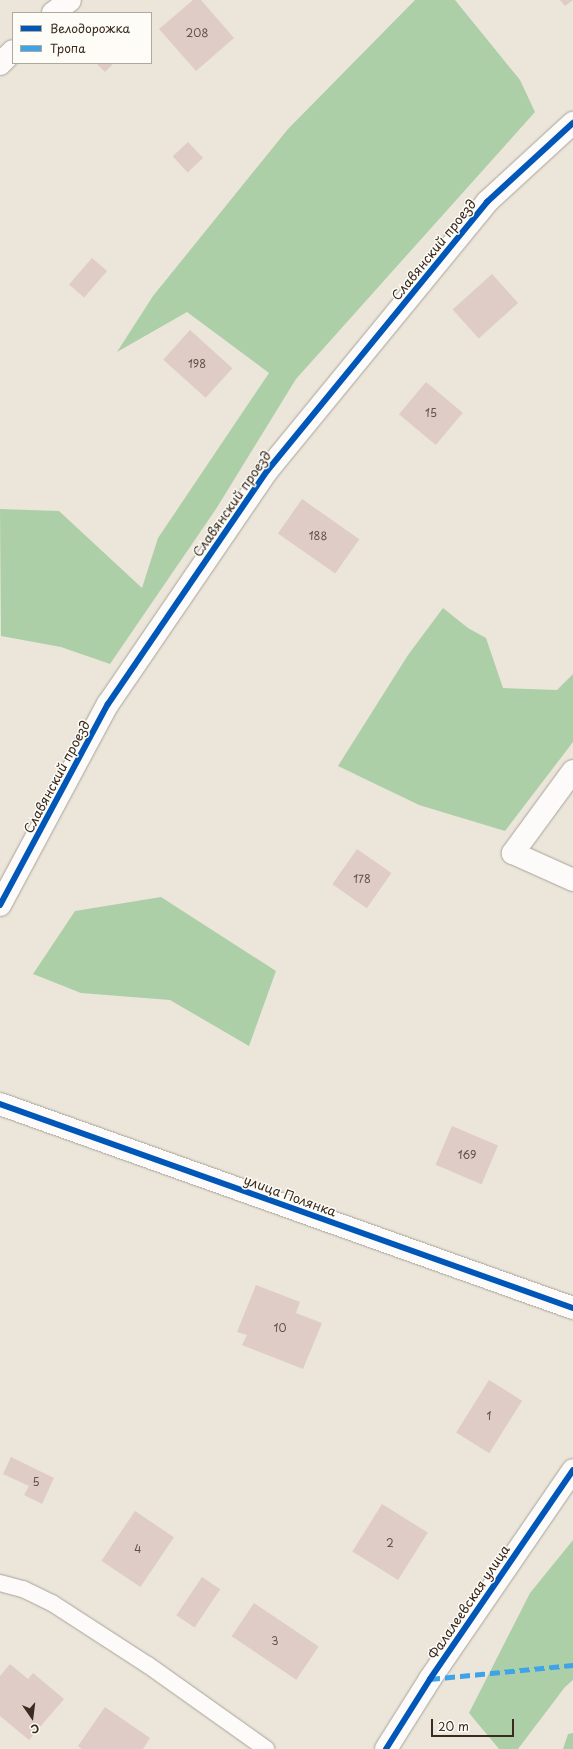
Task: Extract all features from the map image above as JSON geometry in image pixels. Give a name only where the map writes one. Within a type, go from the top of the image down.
[{"type":"street","points":[[54,12],[70,0]]},
{"type":"street","points":[[0,64],[12,52]]},
{"type":"street","name":"Славянский проезд","points":[[0,905],[108,704],[267,471],[487,202],[573,123]]},
{"type":"street","points":[[573,771],[513,853],[573,880]]},
{"type":"street","name":"улица Полянка","points":[[0,1104],[573,1308]]},
{"type":"street","name":"Фалалеевская улица","points":[[386,1749],[430,1679],[573,1470]]},
{"type":"lane","points":[[0,1582],[23,1589],[52,1603],[148,1665],[266,1749]]},
{"type":"green space","points":[[415,0],[455,0],[520,80],[535,112],[296,379],[216,509],[110,664],[61,647],[1,636],[0,509],[59,511],[142,588],[158,538],[269,373],[187,312],[117,352],[153,296],[288,129]]},
{"type":"green space","points":[[443,608],[468,628],[486,638],[503,688],[557,690],[573,674],[573,742],[505,831],[419,805],[338,766],[408,655]]},
{"type":"green space","points":[[161,897],[276,971],[249,1046],[170,1000],[81,993],[33,974],[75,911]]},
{"type":"green space","points":[[573,1540],[573,1680],[565,1687],[518,1749],[499,1749],[469,1713],[530,1593]]},
{"type":"green space","points":[[573,1733],[573,1749],[563,1749],[568,1734]]},
{"type":"building","points":[[193,0],[201,0],[234,38],[196,71],[159,29]]},
{"type":"building","points":[[560,0],[573,0],[565,6]]},
{"type":"building","points":[[97,64],[113,64],[105,72]]},
{"type":"building","points":[[188,142],[203,158],[188,172],[173,156]]},
{"type":"building","points":[[92,258],[107,271],[84,298],[69,284]]},
{"type":"building","points":[[492,274],[518,303],[479,338],[453,309]]},
{"type":"building","points":[[190,330],[232,368],[206,398],[163,360]]},
{"type":"building","points":[[426,382],[463,413],[436,445],[399,414]]},
{"type":"building","points":[[302,499],[359,539],[335,574],[278,533]]},
{"type":"building","points":[[357,849],[391,873],[367,908],[332,884]]},
{"type":"building","points":[[452,1126],[498,1146],[482,1184],[436,1165]]},
{"type":"building","points":[[256,1285],[300,1302],[296,1313],[322,1323],[303,1369],[242,1345],[247,1335],[237,1332]]},
{"type":"building","points":[[489,1380],[522,1401],[489,1453],[456,1433]]},
{"type":"building","points":[[11,1457],[54,1478],[42,1504],[24,1495],[29,1486],[3,1474]]},
{"type":"building","points":[[382,1504],[428,1533],[398,1580],[352,1551]]},
{"type":"building","points":[[135,1511],[174,1537],[140,1587],[101,1561]]},
{"type":"building","points":[[202,1577],[220,1589],[195,1627],[176,1615]]},
{"type":"building","points":[[254,1603],[319,1647],[296,1680],[232,1636]]},
{"type":"building","points":[[10,1664],[28,1679],[33,1673],[64,1699],[29,1740],[0,1716],[0,1676]]},
{"type":"building","points":[[105,1707],[150,1738],[143,1749],[82,1749],[78,1746]]},
{"type":"marked path","points":[[430,1679],[573,1665]]},
{"type":"cycle path","points":[[0,905],[108,704],[267,471],[487,202],[573,123]]},
{"type":"cycle path","points":[[0,1104],[573,1308]]},
{"type":"cycle path","points":[[386,1749],[430,1679],[573,1470]]}]
